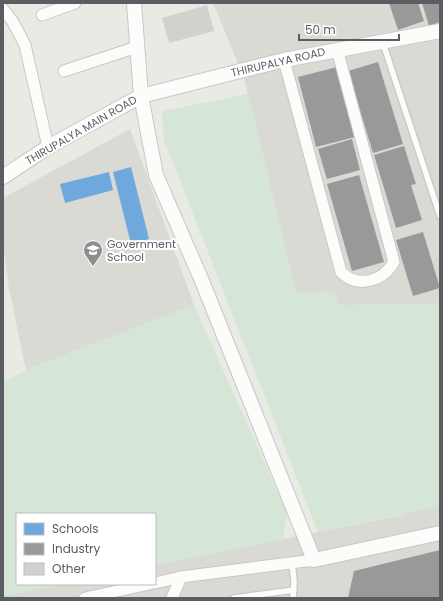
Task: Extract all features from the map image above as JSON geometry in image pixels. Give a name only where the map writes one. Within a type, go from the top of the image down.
[{"type":"street","points":[[42,15],[75,3]]},
{"type":"street","name":"THIRUPALYA MAIN ROAD","points":[[3,177],[48,147],[141,96],[134,3]]},
{"type":"street","points":[[3,9],[14,22],[25,45],[48,147]]},
{"type":"street","name":"THIRUPALYA ROAD","points":[[141,96],[284,60],[440,31]]},
{"type":"street","points":[[64,71],[137,47]]},
{"type":"street","points":[[284,60],[341,272],[347,279],[358,282],[380,277],[390,270],[394,262],[337,49]]},
{"type":"street","points":[[141,96],[156,175],[202,281],[314,560]]},
{"type":"street","points":[[156,583],[181,577],[314,560],[440,533]]},
{"type":"street","points":[[172,598],[181,577]]},
{"type":"street","points":[[85,598],[144,585]]},
{"type":"lane","points":[[382,41],[440,216]]},
{"type":"lane","points":[[292,563],[294,590],[293,598]]},
{"type":"lane","points":[[234,598],[294,590]]},
{"type":"shaded area","points":[[213,3],[440,3],[440,598],[3,598],[3,596],[57,585],[156,585],[156,565],[402,515],[296,292],[244,78]]},
{"type":"shaded area","name":"Government School","points":[[130,129],[194,305],[26,370],[9,289],[3,244],[3,198]]},
{"type":"green space","points":[[248,94],[296,292],[334,291],[339,305],[440,303],[440,506],[318,532],[164,140],[162,111]]},
{"type":"green space","points":[[194,305],[287,513],[283,539],[156,565],[156,513],[16,513],[16,585],[57,585],[3,596],[3,382],[26,370]]},
{"type":"building: Schools","points":[[131,167],[149,239],[131,244],[113,172]]},
{"type":"building: Schools","points":[[109,172],[113,190],[65,203],[60,184]]},
{"type":"building: Industry","points":[[389,3],[418,3],[424,21],[398,30]]},
{"type":"building: Industry","points":[[422,3],[440,3],[440,22],[429,26]]},
{"type":"building: Industry","points":[[378,62],[403,144],[373,153],[348,71]]},
{"type":"building: Industry","points":[[337,67],[355,137],[316,147],[298,77]]},
{"type":"building: Industry","points":[[352,139],[360,170],[327,179],[318,149]]},
{"type":"building: Industry","points":[[404,146],[416,184],[411,185],[422,220],[396,228],[374,155]]},
{"type":"building: Industry","points":[[359,175],[384,262],[352,271],[327,184]]},
{"type":"building: Industry","points":[[423,232],[440,288],[413,296],[396,240]]},
{"type":"building: Industry","points":[[440,550],[440,598],[348,598],[354,571]]},
{"type":"building: Other","points":[[207,5],[214,31],[169,43],[162,18]]},
{"type":"place","name":"Government School","points":[[93,267]]}]
